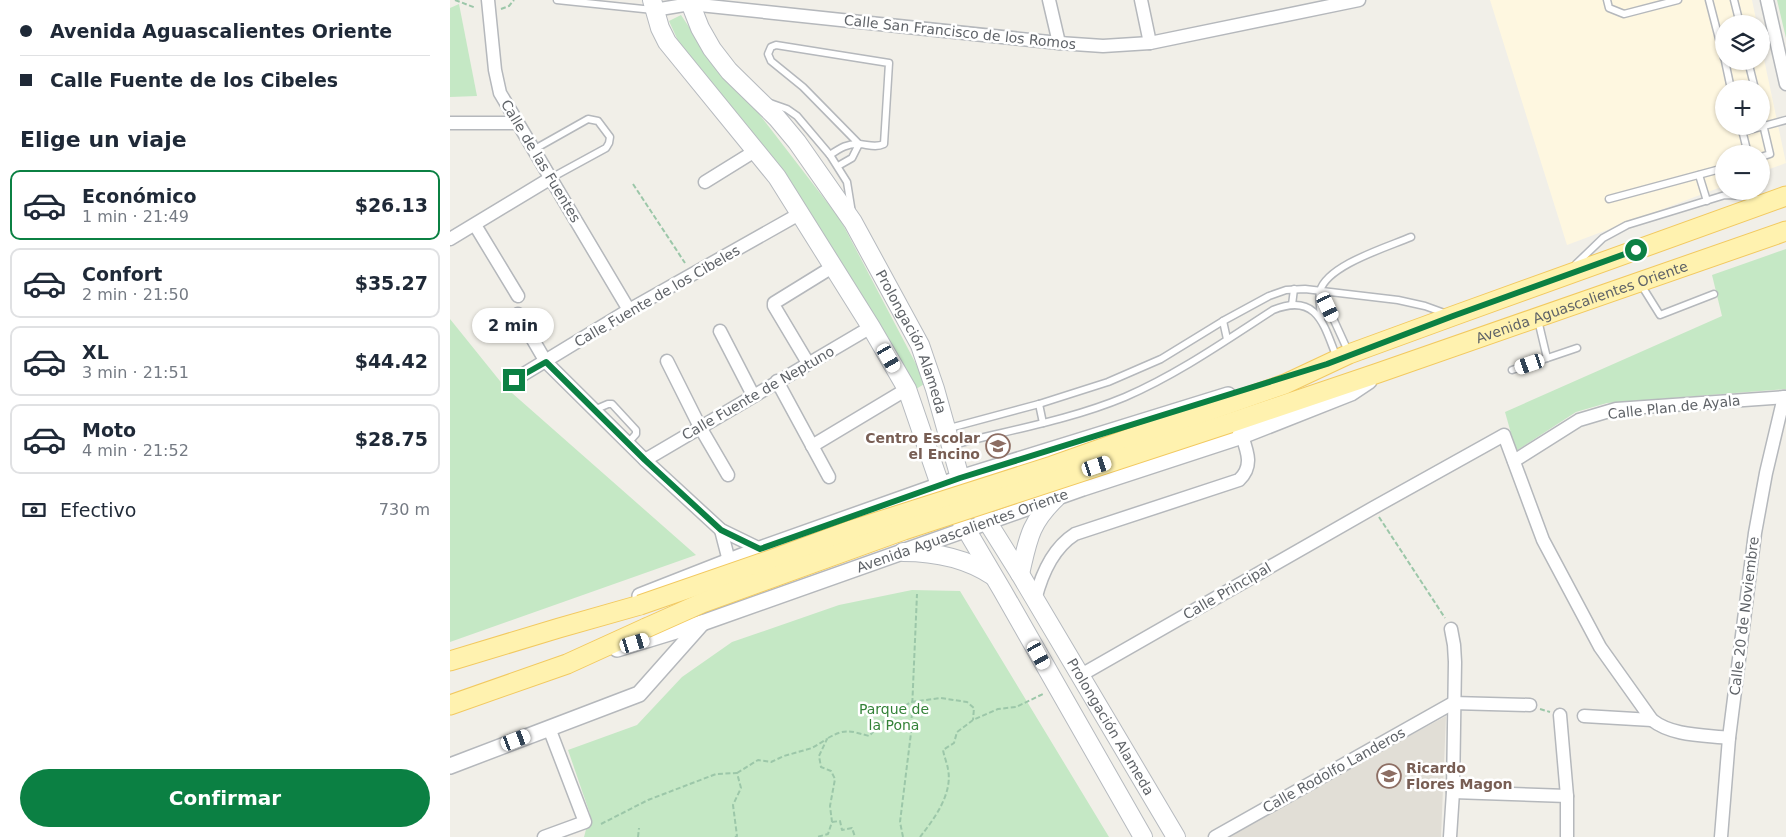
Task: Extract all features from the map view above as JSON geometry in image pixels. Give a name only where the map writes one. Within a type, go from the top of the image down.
[{"type":"main road","name":"Prolongación Alameda","points":[[689,2],[700,28],[712,49],[729,71],[778,118],[853,222],[920,345],[935,389],[960,478],[990,521],[1176,837]]},
{"type":"main road","name":"Prolongación Alameda","points":[[653,5],[660,28],[667,42],[777,177],[871,327],[906,389],[940,486],[1142,837]]},
{"type":"main road","name":"Avenida Aguascalientes Oriente","points":[[450,661],[640,605],[852,530],[1052,466],[1232,421],[1285,384],[1338,359],[1786,196]]},
{"type":"main road","name":"Avenida Aguascalientes Oriente","points":[[450,705],[567,664],[702,603],[904,530],[1378,373],[1786,231]]},
{"type":"main road","points":[[1020,574],[1025,548],[1032,530],[1042,512],[1056,498]]},
{"type":"main road","points":[[909,550],[957,559],[994,577]]},
{"type":"street","name":"Calle de las Fuentes","points":[[488,0],[494,70],[500,93],[516,123],[551,178],[629,310]]},
{"type":"street","points":[[1049,0],[1059,43]]},
{"type":"street","points":[[1141,0],[1150,43]]},
{"type":"street","name":"Calle San Francisco de los Romos","points":[[653,5],[689,2],[1059,43],[1103,46],[1150,43],[1360,0]]},
{"type":"street","points":[[1767,0],[1786,84]]},
{"type":"street","points":[[450,124],[516,123]]},
{"type":"street","points":[[705,182],[755,151]]},
{"type":"street","points":[[450,239],[551,178]]},
{"type":"street","name":"Calle Fuente de los Cibeles","points":[[514,380],[629,310],[801,213]]},
{"type":"street","points":[[475,225],[518,296]]},
{"type":"street","points":[[808,364],[774,303],[834,266]]},
{"type":"street","points":[[518,314],[546,362],[645,460],[721,530],[760,549]]},
{"type":"street","name":"Calle Fuente de Neptuno","points":[[645,460],[871,327]]},
{"type":"street","points":[[720,331],[754,395]]},
{"type":"street","name":"Avenida Aguascalientes Oriente","points":[[559,628],[760,549],[960,478],[1338,359]]},
{"type":"street","points":[[667,361],[700,426],[728,475]]},
{"type":"street","points":[[777,382],[829,477]]},
{"type":"street","points":[[812,446],[906,389]]},
{"type":"street","name":"Calle Plan de Ayala","points":[[1514,461],[1579,420],[1616,409],[1785,397]]},
{"type":"street","name":"Calle 20 de Noviembre","points":[[1721,837],[1729,738],[1755,533],[1766,473],[1785,397]]},
{"type":"street","points":[[1035,600],[1048,565],[1057,550],[1075,534],[1238,480],[1246,472],[1249,461],[1248,451],[1232,421]]},
{"type":"street","name":"Avenida Aguascalientes Oriente","points":[[567,664],[702,622],[1056,498],[1232,421]]},
{"type":"street","points":[[1373,508],[1504,436],[1547,548],[1600,647],[1652,720],[1670,730],[1729,738]]},
{"type":"street","points":[[984,472],[978,484],[979,499],[990,521]]},
{"type":"street","points":[[896,501],[906,505],[917,517],[917,538],[909,550]]},
{"type":"street","name":"Calle Principal","points":[[1081,675],[1373,508]]},
{"type":"street","points":[[721,530],[729,561]]},
{"type":"street","points":[[450,766],[639,694],[702,622]]},
{"type":"street","points":[[1450,837],[1453,792],[1454,645],[1451,629]]},
{"type":"street","points":[[1453,702],[1530,705]]},
{"type":"street","name":"Calle Rodolfo Landeros","points":[[1215,837],[1453,702]]},
{"type":"street","points":[[1560,715],[1567,796],[1567,837]]},
{"type":"street","points":[[1584,716],[1652,720]]},
{"type":"street","points":[[544,837],[585,822],[549,728]]},
{"type":"street","points":[[1453,792],[1567,796]]},
{"type":"lane","name":"Calle San Francisco de los Romos","points":[[558,0],[653,5]]},
{"type":"lane","points":[[1607,0],[1609,8],[1624,14],[1678,0]]},
{"type":"lane","points":[[1709,0],[1715,24]]},
{"type":"lane","points":[[1734,0],[1738,15]]},
{"type":"lane","points":[[830,155],[843,146],[859,144],[878,147],[884,144],[890,62],[776,45],[771,47],[768,54],[771,61],[803,87],[859,144]]},
{"type":"lane","points":[[760,100],[786,109],[797,116],[830,155],[847,182],[852,203],[853,222]]},
{"type":"lane","points":[[534,150],[588,119],[598,121],[610,137],[606,148],[551,178]]},
{"type":"lane","points":[[1770,124],[1786,120]]},
{"type":"lane","points":[[838,166],[852,158],[859,144]]},
{"type":"lane","points":[[1609,199],[1715,171]]},
{"type":"lane","points":[[1699,175],[1707,201]]},
{"type":"lane","points":[[1562,277],[1603,238],[1627,225],[1725,195],[1736,194],[1767,203]]},
{"type":"lane","points":[[1338,359],[1321,318],[1320,291],[1328,279],[1344,265],[1411,238]]},
{"type":"lane","points":[[1640,282],[1660,315],[1714,294]]},
{"type":"lane","points":[[948,437],[1039,404],[1108,382],[1152,362],[1222,321],[1277,292],[1294,289],[1398,300],[1425,306],[1453,316]]},
{"type":"lane","points":[[1292,305],[1294,289]]},
{"type":"lane","points":[[1320,291],[1338,359]]},
{"type":"lane","points":[[948,437],[1043,423],[1094,408],[1165,378],[1274,310],[1292,305],[1300,305],[1311,309],[1321,318]]},
{"type":"lane","points":[[1537,318],[1547,358]]},
{"type":"lane","points":[[1222,321],[1227,339]]},
{"type":"lane","points":[[1512,370],[1577,348]]},
{"type":"lane","points":[[1039,404],[1043,423]]},
{"type":"path","points":[[633,184],[692,274]]},
{"type":"path","points":[[1373,508],[1451,629]]},
{"type":"path","points":[[903,837],[900,822],[911,733],[917,594]]},
{"type":"path","points":[[920,837],[948,790],[948,769],[943,750],[954,743],[957,732],[973,720],[998,709],[1016,707],[1047,692]]},
{"type":"path","points":[[601,824],[648,800],[716,774],[737,773],[758,760],[771,762],[812,748],[838,732],[854,730],[869,736],[888,717],[912,702],[941,698],[967,702],[974,708],[973,720]]},
{"type":"path","points":[[817,837],[828,834],[832,822],[830,806],[835,779],[831,771],[821,767],[819,756],[827,739]]},
{"type":"path","points":[[735,837],[737,836],[733,805],[741,788],[737,773]]},
{"type":"path","points":[[832,822],[840,821],[842,830],[852,828],[854,837]]},
{"type":"path","points":[[638,837],[639,828]]},
{"type":"shaded area","points":[[1490,0],[1752,0],[1755,15],[1715,15],[1715,70],[1766,70],[1768,80],[1715,80],[1715,135],[1770,135],[1770,87],[1786,163],[1770,169],[1770,145],[1715,145],[1715,189],[1567,245]]},
{"type":"shaded area","name":"Ricardo Flores Magon","points":[[1446,716],[1441,837],[1223,837]]},
{"type":"green space","points":[[1777,0],[1786,0],[1786,38]]},
{"type":"green space","points":[[459,4],[477,96],[450,97],[450,8]]},
{"type":"green space","points":[[681,15],[709,57],[756,110],[840,219],[926,383],[911,392],[809,213],[747,125],[680,45],[669,21]]},
{"type":"green space","points":[[1786,249],[1786,389],[1607,403],[1576,412],[1516,451],[1505,412],[1722,316],[1712,275]]},
{"type":"green space","points":[[450,319],[504,386],[696,555],[450,642]]},
{"type":"green space","name":"Parque de la Pona","points":[[912,590],[960,591],[1109,837],[584,837],[590,814],[568,750],[637,725],[682,677],[732,642],[839,605]]},
{"type":"place","name":"Centro Escolar el Encino","points":[[998,446]]},
{"type":"place","name":"Ricardo Flores Magon","points":[[1389,776]]},
{"type":"route","points":[[514,380],[546,362],[645,460],[721,530],[760,549],[960,478],[1327,364],[1349,354],[1636,250]]}]
